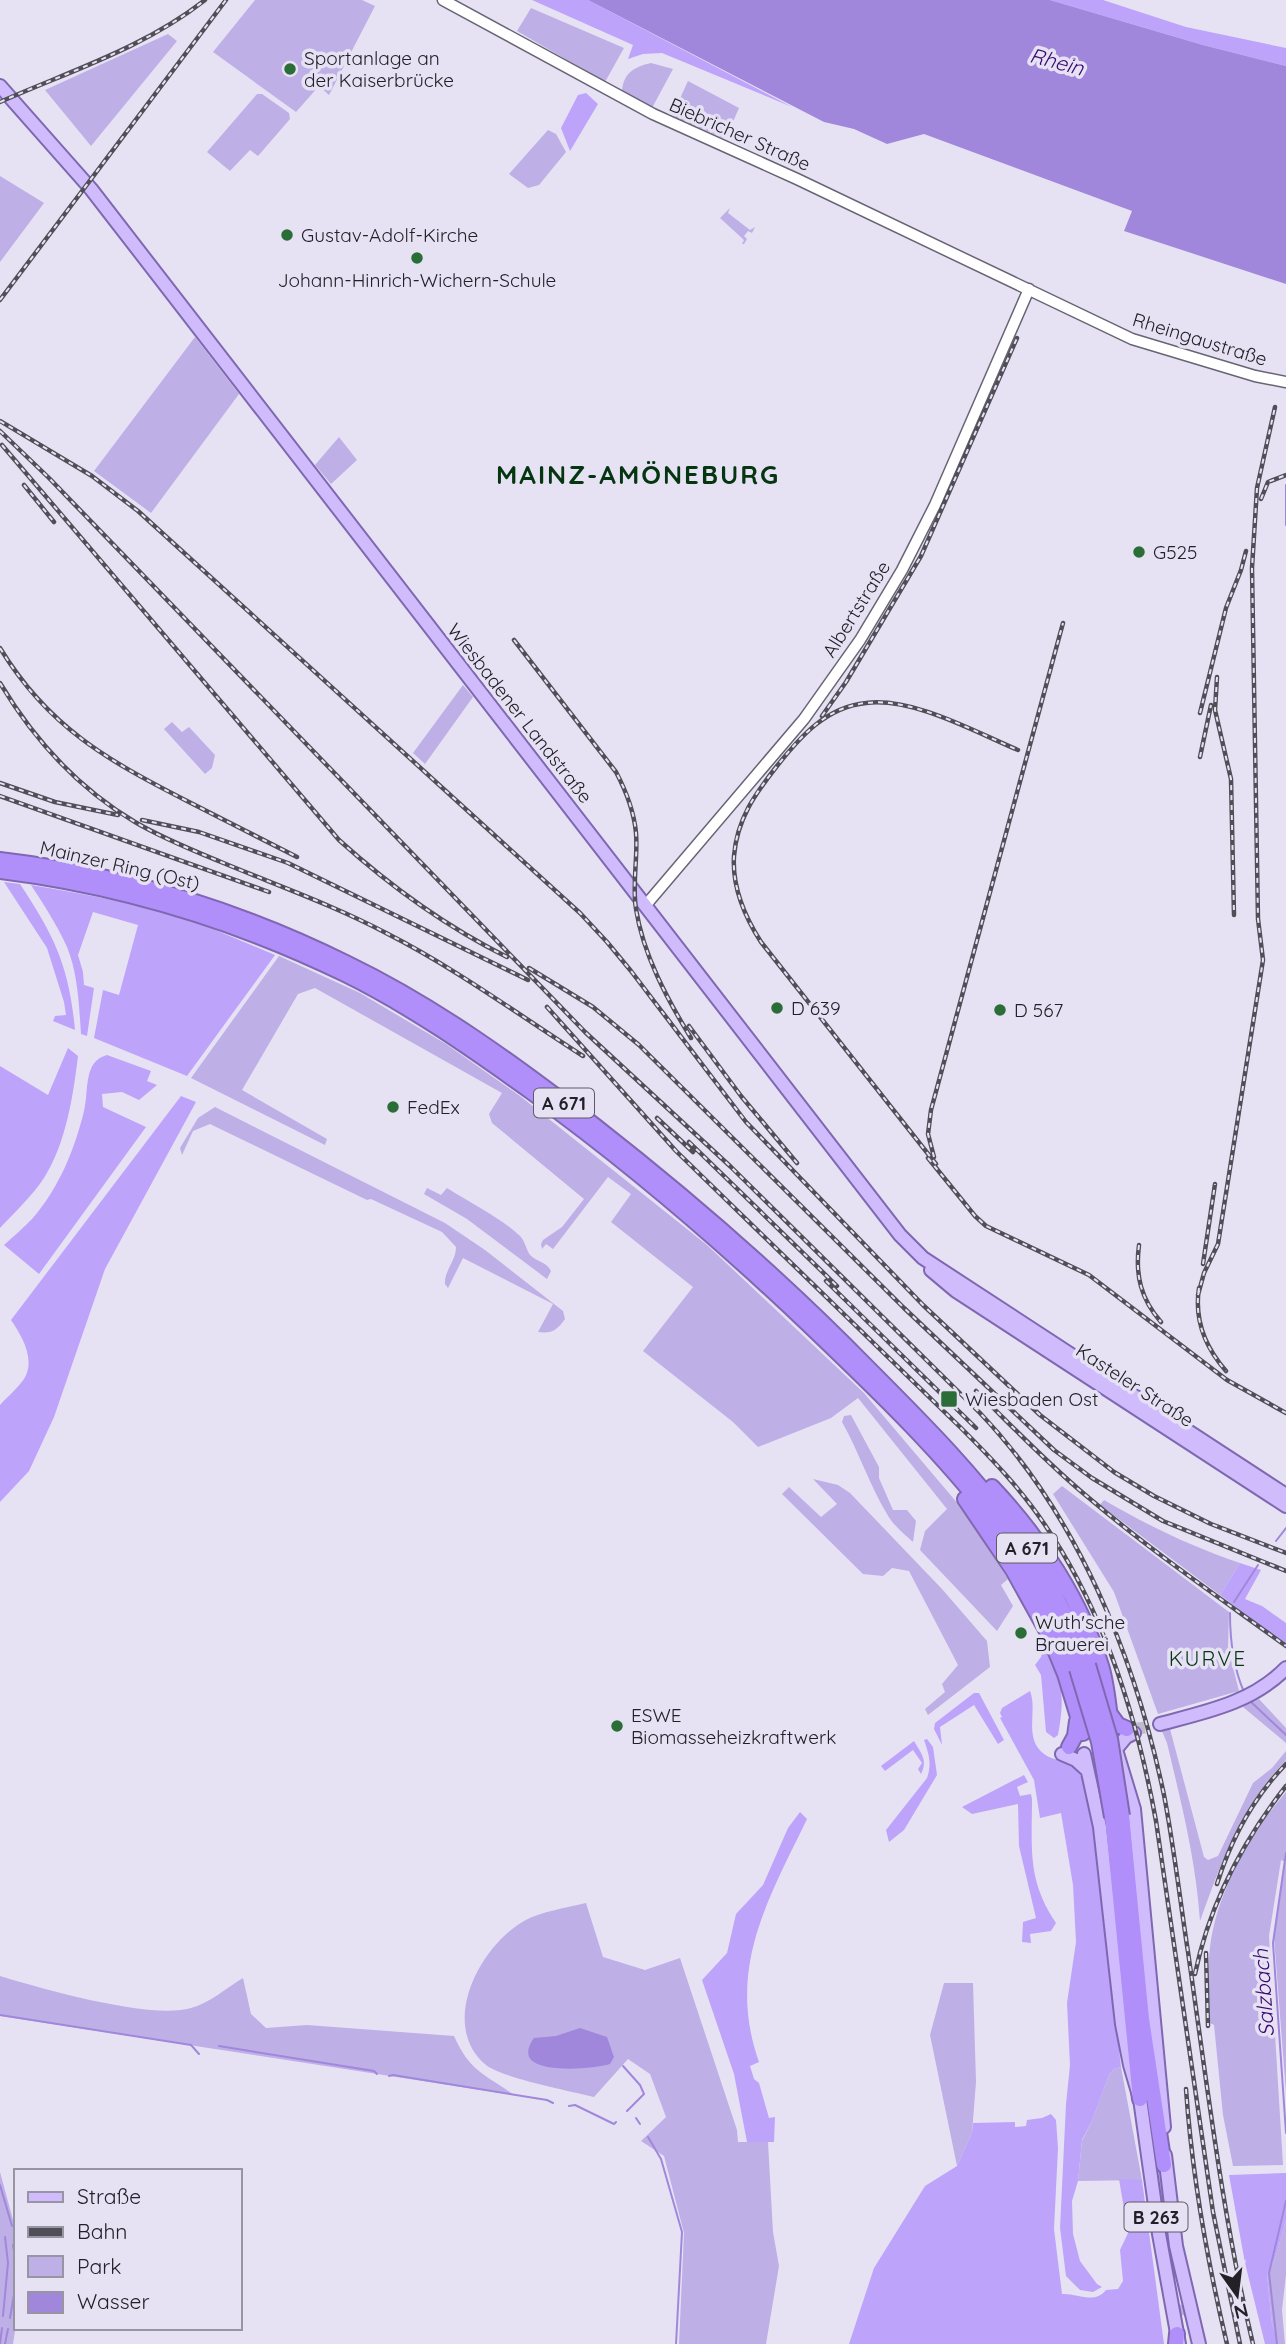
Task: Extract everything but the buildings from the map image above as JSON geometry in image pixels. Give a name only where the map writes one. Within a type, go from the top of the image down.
[{"type":"highway","name":"Mainzer Ring (Ost)","points":[[0,860],[92,874],[152,889],[211,907],[266,933]]},
{"type":"highway","name":"Mainzer Ring (Ost)","points":[[0,871],[90,886],[266,933]]},
{"type":"highway","name":"A 671","points":[[266,933],[398,991],[455,1025],[623,1148],[731,1238],[798,1299],[938,1448],[1019,1555],[1082,1667],[1117,1816],[1142,2019],[1164,2165]]},
{"type":"highway","points":[[938,1448],[977,1472],[1007,1503],[1039,1543],[1055,1569],[1095,1650],[1104,1680],[1109,1713],[1122,1736]]},
{"type":"highway","points":[[938,1448],[1013,1570],[1049,1635],[1065,1674],[1076,1716],[1074,1743]]},
{"type":"highway","name":"A 671","points":[[1117,1816],[1125,1958]]},
{"type":"highway","name":"B 263","points":[[1125,1958],[1140,2099]]},
{"type":"main road","name":"Wiesbadener Landstraße","points":[[0,86],[91,189],[877,1206],[923,1258],[967,1292]]},
{"type":"main road","name":"Kasteler Straße","points":[[967,1292],[1286,1495]]},
{"type":"main road","name":"Kasteler Straße","points":[[967,1292],[1286,1506]]},
{"type":"main road","points":[[1155,1725],[1247,1697],[1286,1668]]},
{"type":"main road","points":[[1074,1743],[1091,1726],[1098,1724],[1122,1736],[1110,1758],[1103,1761],[1091,1759],[1084,1754]]},
{"type":"main road","name":"B 263","points":[[1122,1736],[1125,1777],[1134,1809],[1159,2062],[1164,2165],[1176,2246],[1199,2344]]},
{"type":"main road","points":[[1074,1743],[1081,1746],[1088,1770]]},
{"type":"main road","points":[[1074,1743],[1076,1760],[1088,1770]]},
{"type":"main road","name":"B 263","points":[[1088,1770],[1100,1827],[1122,2025],[1140,2099],[1158,2235],[1177,2341]]},
{"type":"street","name":"Biebricher Straße","points":[[443,0],[503,30],[645,110],[1030,289]]},
{"type":"street","name":"Rheingaustraße","points":[[1030,289],[1136,341],[1255,376],[1286,382]]},
{"type":"street","name":"Albertstraße","points":[[645,906],[804,719],[860,640],[902,570],[935,505],[1030,289]]},
{"type":"green space","name":"Sportanlage an der Kaiserbrücke","points":[[255,0],[362,0],[375,6],[329,95],[319,86],[296,112],[213,52]]},
{"type":"green space","points":[[531,8],[624,48],[605,82],[517,31]]},
{"type":"green space","points":[[168,34],[177,41],[91,146],[45,90]]},
{"type":"green space","points":[[651,63],[673,69],[652,108],[622,92],[625,80],[631,72]]},
{"type":"green space","points":[[688,81],[739,108],[723,138],[672,116]]},
{"type":"green space","points":[[257,94],[262,94],[289,113],[290,119],[258,156],[250,150],[230,171],[207,152]]},
{"type":"green space","points":[[548,130],[556,134],[566,152],[539,185],[528,188],[509,174]]},
{"type":"green space","points":[[0,176],[44,203],[0,262]]},
{"type":"green space","points":[[730,208],[728,213],[750,230],[755,227],[752,233],[748,231],[744,236],[747,239],[744,244],[744,240],[720,218]]},
{"type":"green space","points":[[195,337],[239,394],[151,513],[94,471]]},
{"type":"green space","points":[[339,437],[357,460],[331,484],[315,465]]},
{"type":"green space","points":[[463,685],[473,697],[425,764],[413,753]]},
{"type":"green space","points":[[172,722],[182,732],[189,727],[215,755],[212,768],[205,774],[164,729]]},
{"type":"green space","points":[[279,956],[360,993],[446,1044],[520,1096],[707,1245],[864,1393],[959,1505],[1008,1579],[1001,1585],[1013,1606],[997,1631],[920,1550],[925,1531],[947,1509],[858,1398],[831,1418],[758,1447],[733,1422],[643,1351],[693,1287],[611,1222],[631,1194],[608,1177],[553,1249],[546,1244],[542,1249],[543,1240],[562,1227],[584,1199],[492,1123],[489,1114],[502,1093],[315,988],[298,994],[242,1090],[327,1139],[325,1145],[191,1078]]},
{"type":"green space","points":[[215,1107],[445,1223],[485,1250],[563,1311],[565,1319],[554,1330],[538,1332],[553,1304],[463,1258],[448,1288],[445,1279],[456,1247],[442,1232],[371,1199],[367,1200],[210,1124],[193,1131],[182,1155],[180,1148],[198,1118]]},
{"type":"green space","points":[[427,1188],[441,1195],[447,1188],[512,1229],[522,1238],[530,1255],[549,1268],[551,1271],[547,1279],[467,1219],[424,1194]]},
{"type":"green space","points":[[851,1415],[879,1467],[879,1478],[893,1510],[907,1510],[916,1521],[913,1542],[892,1522],[875,1491],[842,1422],[844,1416]]},
{"type":"green space","points":[[813,1479],[838,1485],[850,1493],[942,1589],[987,1641],[990,1667],[928,1715],[925,1709],[945,1692],[942,1684],[958,1665],[909,1571],[892,1568],[883,1576],[863,1574],[782,1494],[789,1487],[821,1517],[837,1504]]},
{"type":"green space","points":[[1062,1486],[1229,1612],[1228,1648],[1239,1691],[1158,1714],[1114,1592],[1053,1494]]},
{"type":"green space","points":[[1104,1500],[1170,1535],[1240,1563],[1220,1595],[1100,1505]]},
{"type":"green space","points":[[1259,1699],[1286,1728],[1286,1743],[1243,1707]]},
{"type":"green space","points":[[1170,1729],[1204,1857],[1208,1860],[1218,1856],[1253,1783],[1272,1768],[1286,1751],[1286,1760],[1256,1798],[1234,1836],[1200,1921],[1187,1831],[1162,1731]]},
{"type":"green space","points":[[1286,1792],[1286,2093],[1274,1937],[1285,1862],[1281,1860],[1269,1936],[1283,2165],[1233,2166],[1223,2115],[1214,2025],[1210,2023],[1210,1947],[1220,1905],[1237,1865],[1260,1826]]},
{"type":"green space","points":[[586,1903],[603,1957],[645,1970],[680,1958],[737,2130],[738,2142],[768,2142],[773,2232],[779,2266],[766,2344],[679,2344],[684,2233],[664,2156],[641,2141],[666,2117],[650,2074],[628,2059],[594,2097],[494,2070],[486,2065],[472,2048],[466,2029],[465,2008],[480,1967],[493,1948],[524,1921],[546,1912]]},
{"type":"green space","points":[[0,1976],[124,2007],[173,2011],[205,2003],[243,1978],[251,2014],[266,2028],[307,2025],[454,2036],[472,2065],[514,2095],[0,2016]]},
{"type":"green space","points":[[944,1983],[973,1983],[976,2082],[972,2133],[957,2166],[930,2035]]},
{"type":"green space","points":[[1121,2067],[1142,2180],[1078,2181],[1082,2141],[1109,2075],[1114,2069]]},
{"type":"green space","points":[[1143,2069],[1168,2228],[1167,2236],[1170,2239],[1194,2344],[1186,2316],[1178,2314],[1176,2304],[1183,2305],[1171,2251],[1167,2249],[1148,2128]]},
{"type":"green space","points":[[0,2172],[14,2224],[15,2330],[13,2344],[0,2344]]},
{"type":"green space","points":[[1286,2220],[1286,2275],[1282,2310],[1285,2344],[1279,2344],[1272,2324],[1267,2274],[1275,2259]]},
{"type":"shaded area","points":[[532,0],[588,0],[792,107],[662,53],[643,54],[628,59],[633,45]]},
{"type":"shaded area","points":[[1050,0],[1103,0],[1186,27],[1286,48],[1286,66],[1203,45]]},
{"type":"shaded area","points":[[586,93],[598,104],[570,151],[561,128],[578,95]]},
{"type":"shaded area","points":[[4,882],[20,884],[43,920],[64,970],[75,1030],[53,1021],[55,1016],[66,1015],[47,948]]},
{"type":"shaded area","points":[[31,885],[159,911],[275,955],[187,1076],[94,1038],[103,990],[119,995],[138,925],[93,912],[78,955],[84,985],[94,988],[87,1036],[81,1034],[71,957],[59,931]]},
{"type":"shaded area","points":[[68,1048],[78,1056],[71,1103],[58,1150],[39,1185],[0,1228],[0,1066],[48,1095]]},
{"type":"shaded area","points":[[107,1055],[151,1071],[147,1081],[157,1085],[139,1100],[122,1092],[102,1094],[103,1107],[146,1127],[39,1274],[4,1245],[32,1219],[58,1182],[84,1111],[90,1070],[99,1058]]},
{"type":"shaded area","points":[[181,1096],[196,1102],[105,1269],[54,1417],[29,1471],[0,1502],[0,1405],[24,1379],[29,1364],[26,1348],[11,1320]]},
{"type":"shaded area","points":[[1240,1563],[1261,1570],[1245,1599],[1262,1606],[1286,1623],[1286,1645],[1220,1595]]},
{"type":"shaded area","points":[[1045,1641],[1062,1697],[1058,1735],[1054,1738],[1046,1732],[1041,1675],[1035,1665],[1041,1657]]},
{"type":"shaded area","points":[[1030,1691],[1033,1707],[1032,1732],[1038,1748],[1048,1756],[1075,1766],[1083,1780],[1092,1812],[1121,2067],[1114,2069],[1109,2075],[1082,2140],[1078,2181],[1072,2201],[1073,2234],[1080,2261],[1102,2287],[1093,2292],[1080,2290],[1066,2276],[1060,2228],[1070,2065],[1067,2003],[1076,1942],[1073,1885],[1061,1813],[1040,1818],[1034,1780],[1000,1718],[1002,1708]]},
{"type":"shaded area","points":[[974,1693],[979,1693],[1004,1740],[998,1744],[974,1705],[940,1727],[942,1745],[934,1729],[935,1723]]},
{"type":"shaded area","points":[[927,1739],[933,1747],[937,1775],[904,1830],[889,1842],[886,1830],[927,1778],[929,1759],[924,1740]]},
{"type":"shaded area","points":[[914,1741],[924,1761],[921,1774],[918,1769],[922,1763],[913,1750],[885,1771],[881,1766]]},
{"type":"shaded area","points":[[1024,1775],[1028,1782],[1017,1787],[1020,1796],[1031,1794],[1032,1849],[1036,1878],[1040,1893],[1056,1923],[1051,1931],[1030,1934],[1031,1943],[1022,1942],[1023,1922],[1036,1918],[1019,1846],[1018,1804],[972,1814],[962,1807]]},
{"type":"shaded area","points":[[800,1812],[807,1819],[766,1907],[749,1966],[747,1996],[750,2028],[759,2062],[750,2066],[754,2079],[759,2083],[769,2118],[775,2117],[774,2142],[747,2142],[734,2074],[702,1980],[727,1953],[736,1914],[763,1885],[788,1828]]},
{"type":"shaded area","points":[[1051,2114],[1056,2120],[1058,2148],[1054,2229],[1062,2294],[1091,2298],[1106,2290],[1118,2289],[1123,2281],[1120,2250],[1128,2233],[1119,2179],[1142,2180],[1164,2344],[849,2344],[874,2268],[925,2186],[957,2166],[972,2133],[973,2123],[1015,2122],[1015,2127],[1026,2126],[1027,2120]]},
{"type":"shaded area","points":[[1286,2173],[1286,2220],[1275,2259],[1267,2274],[1272,2324],[1279,2344],[1265,2344],[1245,2263],[1229,2175]]},
{"type":"water","name":"Rhein","points":[[588,0],[1050,0],[1203,45],[1286,66],[1286,284],[1124,231],[1132,211],[924,134],[887,144],[854,129],[824,122]]},
{"type":"water","points":[[580,2028],[607,2037],[614,2057],[610,2064],[560,2068],[541,2065],[529,2057],[529,2047],[534,2038],[556,2036]]},
{"type":"waterway","name":"Salzbach","points":[[1286,485],[1286,525]]},
{"type":"waterway","name":"Salzbach","points":[[1276,1541],[1286,1528]]},
{"type":"waterway","name":"Salzbach","points":[[1234,1602],[1258,1565]]},
{"type":"waterway","name":"Salzbach","points":[[1230,1613],[1233,1653],[1244,1692]]},
{"type":"waterway","name":"Salzbach","points":[[1249,1700],[1286,1735]]},
{"type":"waterway","name":"Salzbach","points":[[1286,1853],[1273,1943],[1286,2133]]},
{"type":"waterway","points":[[0,2015],[191,2045],[199,2054]]},
{"type":"waterway","points":[[219,2046],[374,2071],[377,2074]]},
{"type":"waterway","points":[[623,2066],[640,2085],[644,2094],[627,2111]]},
{"type":"waterway","points":[[389,2076],[553,2103]]},
{"type":"waterway","points":[[569,2106],[575,2105],[614,2124],[616,2122]]},
{"type":"waterway","points":[[636,2118],[640,2124]]},
{"type":"waterway","points":[[648,2137],[661,2159],[682,2232],[676,2344]]},
{"type":"waterway","points":[[0,2185],[12,2226]]},
{"type":"waterway","name":"Salzbach","points":[[1277,2344],[1269,2273],[1286,2201]]},
{"type":"waterway","points":[[3,2316],[8,2263],[5,2237]]},
{"type":"waterway","points":[[13,2245],[14,2251]]},
{"type":"waterway","points":[[10,2318],[14,2295]]},
{"type":"waterway","points":[[0,2344],[2,2328]]},
{"type":"waterway","points":[[5,2344],[8,2329]]},
{"type":"tunnel","points":[[1133,1729],[1150,1727]]},
{"type":"railway","points":[[0,102],[132,45],[182,17],[205,0]]},
{"type":"railway","points":[[0,300],[226,0]]},
{"type":"railway","points":[[822,716],[846,682],[921,556],[1017,338]]},
{"type":"railway","points":[[1198,1295],[1204,1273],[1218,1244],[1263,960],[1258,919],[1252,568],[1257,488],[1275,407]]},
{"type":"railway","points":[[0,421],[92,476],[138,511],[580,913],[631,971],[746,1122],[923,1305],[1040,1415],[1114,1472],[1154,1496],[1211,1524],[1286,1553]]},
{"type":"railway","points":[[0,431],[49,478],[585,1032],[731,1167],[980,1413],[1015,1453],[1046,1497],[1074,1543],[1098,1591],[1119,1641],[1152,1743],[1171,1834],[1224,2198],[1253,2344]]},
{"type":"railway","points":[[2,445],[339,840],[419,904],[507,957]]},
{"type":"railway","points":[[1261,499],[1268,482],[1286,475]]},
{"type":"railway","points":[[24,485],[54,522]]},
{"type":"railway","points":[[1200,713],[1226,608],[1246,551]]},
{"type":"railway","points":[[934,1157],[928,1134],[931,1110],[1063,623]]},
{"type":"railway","points":[[514,640],[616,772],[623,786],[636,833],[635,900],[639,926],[657,976],[691,1038]]},
{"type":"railway","points":[[0,648],[38,699],[82,739],[158,786],[297,857]]},
{"type":"railway","points":[[1217,677],[1215,710],[1231,779],[1234,915]]},
{"type":"railway","points":[[0,683],[27,724],[59,761],[114,809],[177,844],[325,904],[386,933],[462,976],[583,1056]]},
{"type":"railway","points":[[936,1164],[761,942],[737,890],[734,868],[736,843],[743,819],[761,787],[805,734],[838,710],[866,703],[904,705],[923,710],[1018,750]]},
{"type":"railway","points":[[1200,757],[1211,705]]},
{"type":"railway","points":[[0,783],[55,802],[118,815]]},
{"type":"railway","points":[[0,796],[269,892]]},
{"type":"railway","points":[[142,820],[199,832],[288,863],[528,980]]},
{"type":"railway","points":[[529,968],[593,1007],[639,1045],[904,1308],[1054,1450],[1092,1478],[1163,1521],[1286,1571]]},
{"type":"railway","points":[[547,1007],[676,1151],[994,1462],[1045,1525],[1085,1594],[1116,1667],[1148,1782],[1213,2212],[1240,2344]]},
{"type":"railway","points":[[689,1026],[741,1096],[797,1163]]},
{"type":"railway","points":[[657,1118],[693,1152]]},
{"type":"railway","points":[[689,1142],[837,1286]]},
{"type":"railway","points":[[928,1158],[986,1226],[1089,1275],[1227,1380],[1286,1413]]},
{"type":"railway","points":[[1203,1264],[1215,1184]]},
{"type":"railway","points":[[1139,1245],[1141,1287],[1161,1322]]},
{"type":"railway","points":[[826,1281],[976,1428]]},
{"type":"railway","points":[[1199,1288],[1198,1311],[1203,1332],[1212,1352],[1226,1371]]},
{"type":"railway","points":[[976,1391],[1031,1446],[1113,1518],[1286,1646]]},
{"type":"railway","points":[[1217,1884],[1244,1820],[1263,1791],[1286,1764]]},
{"type":"railway","points":[[1195,1974],[1209,1924],[1230,1875],[1256,1829],[1286,1786]]},
{"type":"railway","points":[[1206,1953],[1208,2026]]},
{"type":"railway","points":[[1186,2089],[1201,2217],[1227,2344]]},
{"type":"place","name":"Sportanlage an der Kaiserbrücke","points":[[290,69]]},
{"type":"place","name":"Gustav-Adolf-Kirche","points":[[287,235]]},
{"type":"place","name":"Johann-Hinrich-Wichern-Schule","points":[[417,258]]},
{"type":"place","name":"G525","points":[[1139,552]]},
{"type":"place","name":"D 639","points":[[777,1008]]},
{"type":"place","name":"D 567","points":[[1000,1010]]},
{"type":"place","name":"FedEx","points":[[393,1107]]},
{"type":"place","name":"Wiesbaden Ost","points":[[949,1399]]},
{"type":"place","name":"Wuth'sche Brauerei","points":[[1021,1633]]},
{"type":"place","name":"ESWE Biomasseheizkraftwerk","points":[[617,1726]]},
{"type":"district","name":"MAINZ-AMÖNEBURG","points":[[638,474]]},
{"type":"district","name":"KURVE","points":[[1208,1658]]}]
